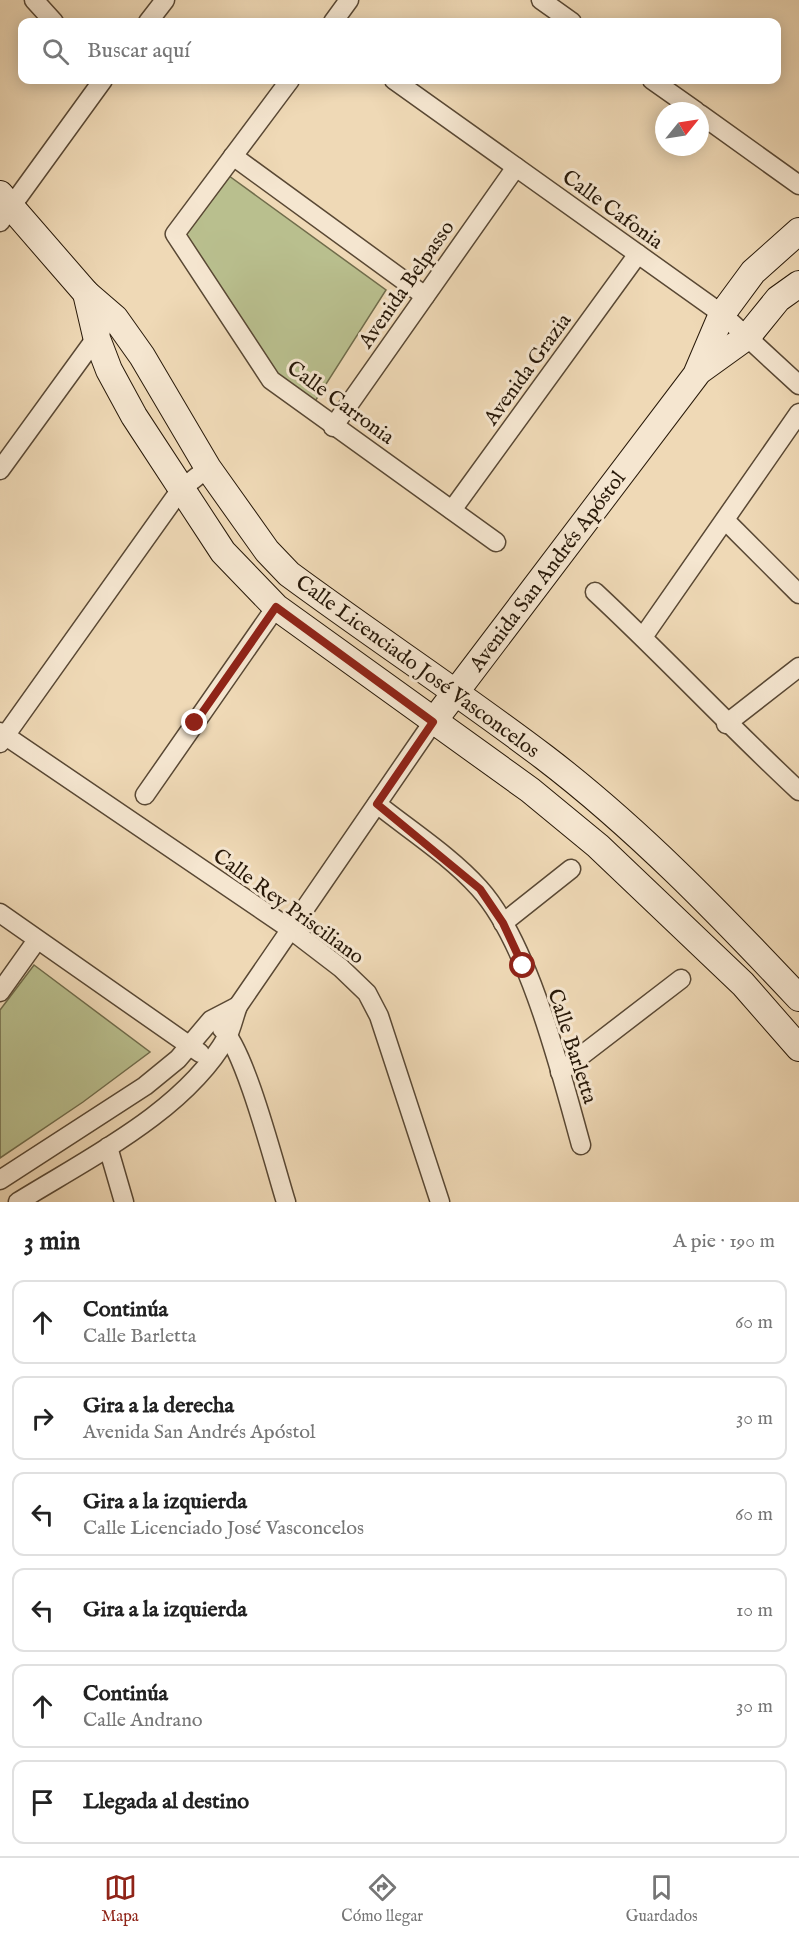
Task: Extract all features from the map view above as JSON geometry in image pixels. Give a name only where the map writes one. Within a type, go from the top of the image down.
[{"type":"street","points":[[34,0],[50,18]]},
{"type":"street","points":[[151,18],[165,0]]},
{"type":"street","points":[[336,18],[349,0]]},
{"type":"street","points":[[541,0],[566,18]]},
{"type":"street","points":[[4,208],[100,84]]},
{"type":"street","points":[[287,84],[233,156],[425,296]]},
{"type":"street","name":"Calle Cafonia","points":[[400,84],[722,314],[799,385]]},
{"type":"street","points":[[658,84],[683,102]]},
{"type":"street","points":[[709,120],[799,185]]},
{"type":"street","name":"Calle Carronia","points":[[233,156],[175,234],[271,380],[333,427],[496,542]]},
{"type":"street","name":"Avenida Belpasso","points":[[333,427],[516,167]]},
{"type":"street","name":"Calle Licenciado José Vasconcelos","points":[[4,208],[86,293],[115,318],[142,356],[208,468],[267,551],[289,574],[545,758],[618,818],[708,903],[799,998]]},
{"type":"street","name":"Avenida San Andrés Apóstol","points":[[18,1202],[108,1147],[177,1096],[211,1061],[228,1035],[238,1006],[433,722],[696,375],[722,314],[753,272],[799,231]]},
{"type":"street","name":"Avenida Grazia","points":[[452,510],[638,255]]},
{"type":"street","name":"Avenida San Andrés Apóstol","points":[[696,375],[748,336],[778,299],[799,284]]},
{"type":"street","name":"Calle Licenciado José Vasconcelos","points":[[86,293],[96,336],[108,370],[134,416],[228,558],[276,607],[530,790],[598,846],[796,1038]]},
{"type":"street","points":[[0,470],[96,336],[115,318]]},
{"type":"street","points":[[643,637],[799,413]]},
{"type":"street","points":[[2,737],[181,489],[208,468]]},
{"type":"street","points":[[724,520],[799,594]]},
{"type":"street","points":[[595,592],[643,637],[726,724],[799,791]]},
{"type":"street","points":[[145,795],[276,607]]},
{"type":"street","points":[[726,724],[799,667]]},
{"type":"street","name":"Calle Rey Prisciliano","points":[[2,737],[290,929],[341,968],[367,993],[379,1016],[440,1202]]},
{"type":"street","name":"Calle Barletta","points":[[377,804],[466,875],[480,889],[503,923],[523,966],[560,1072],[581,1145]]},
{"type":"street","points":[[503,923],[571,868]]},
{"type":"street","points":[[0,913],[192,1045],[211,1061]]},
{"type":"street","points":[[0,992],[38,940]]},
{"type":"street","points":[[560,1072],[681,979]]},
{"type":"street","name":"Avenida San Andrés Apóstol","points":[[0,1180],[145,1086],[192,1045],[211,1020],[238,1006]]},
{"type":"street","points":[[211,1020],[228,1035],[247,1078],[286,1202]]},
{"type":"street","points":[[108,1147],[124,1202]]},
{"type":"green space","points":[[225,173],[386,290],[314,403],[275,374],[178,235]]},
{"type":"green space","points":[[34,965],[150,1052],[83,1102],[0,1158],[0,1010]]},
{"type":"route","points":[[195,723],[276,607],[329,644],[433,722],[377,804],[466,875],[480,889],[503,923],[523,966]]}]
